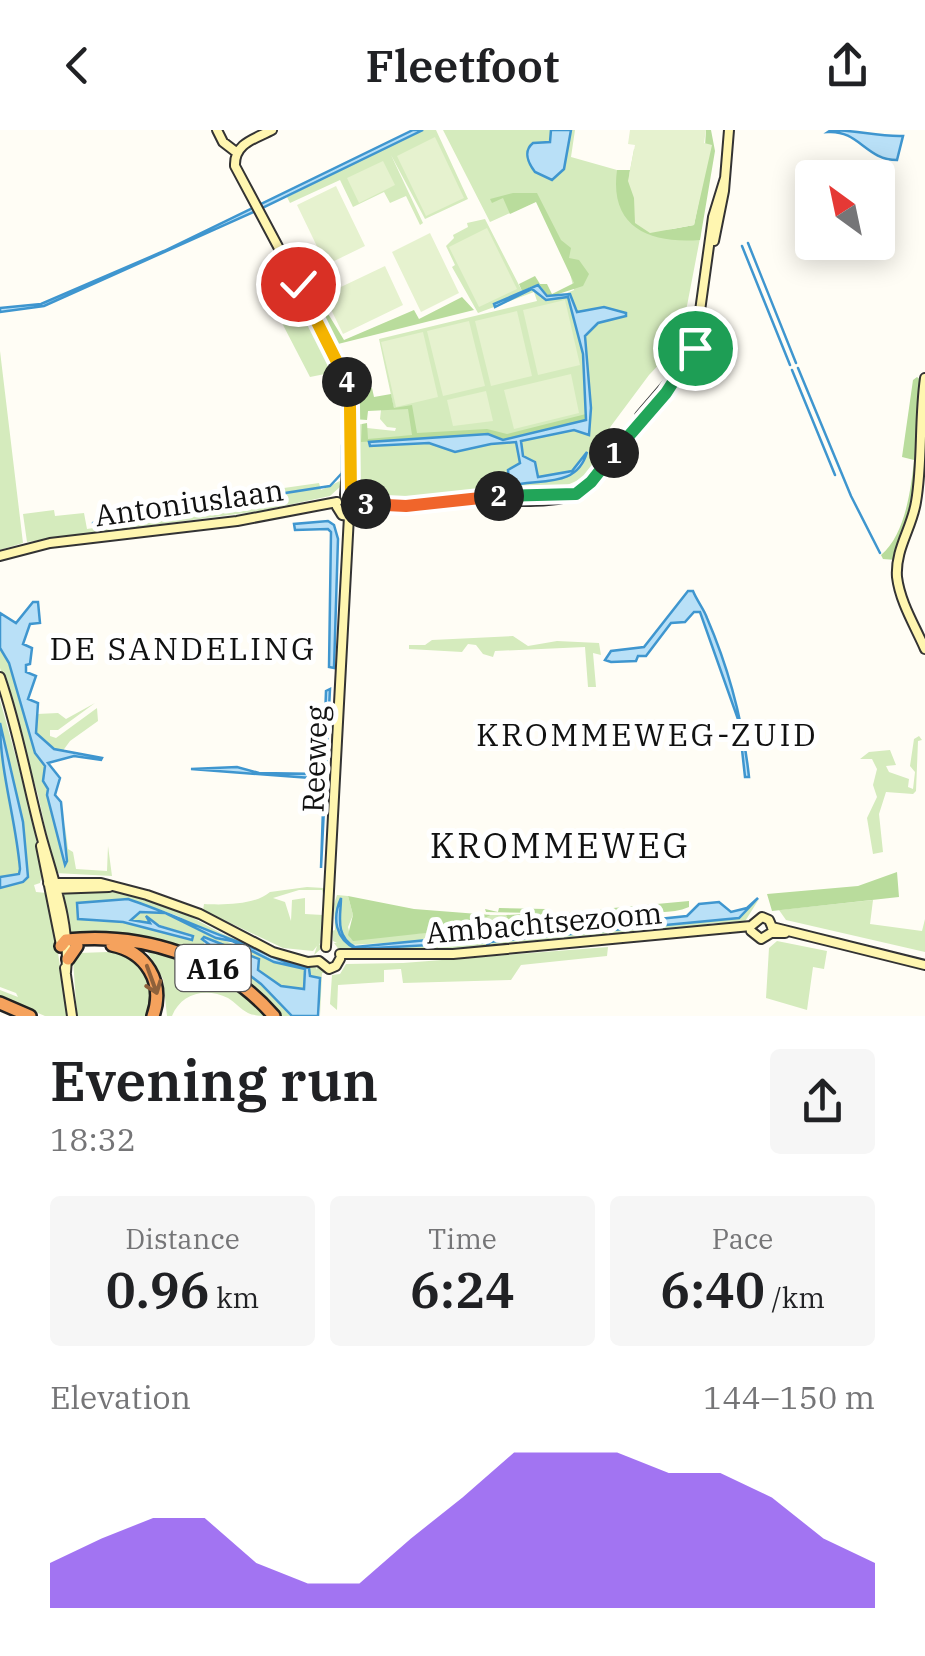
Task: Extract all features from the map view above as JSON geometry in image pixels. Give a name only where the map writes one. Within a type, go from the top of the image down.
[{"type":"highway","name":"A16","points":[[68,952],[123,940],[174,950],[238,982],[274,1016]]},
{"type":"highway","name":"A16","points":[[68,952],[117,946],[138,956],[152,972],[158,990],[154,1016]]},
{"type":"highway","points":[[0,1003],[30,1016]]},
{"type":"main road","points":[[217,130],[224,144],[238,149]]},
{"type":"main road","points":[[272,130],[238,149],[234,166],[346,374],[350,406],[348,495],[358,506]]},
{"type":"main road","points":[[348,495],[337,505],[347,516],[358,506],[487,498],[518,502],[565,496],[576,494],[591,482],[660,388],[683,368],[697,340],[715,205],[725,178],[729,130]]},
{"type":"main road","points":[[925,378],[924,447],[916,505],[897,570],[900,589],[925,648]]},
{"type":"main road","name":"Antoniuslaan","points":[[0,558],[66,542],[237,522],[319,505],[337,505]]},
{"type":"main road","name":"Reeweg","points":[[335,952],[329,928],[347,516]]},
{"type":"main road","points":[[0,677],[29,775],[68,952],[72,1016]]},
{"type":"main road","points":[[52,886],[114,887],[158,898],[298,960],[319,959],[335,952]]},
{"type":"main road","points":[[772,930],[769,920],[762,917],[751,928],[761,938],[772,930],[795,933],[925,963]]},
{"type":"main road","name":"Ambachtsezoom","points":[[319,959],[330,968],[335,952],[360,956],[454,954],[751,928]]},
{"type":"green space","points":[[423,130],[436,130],[468,199],[425,219],[391,155],[423,223],[420,225],[406,196],[390,203],[384,192],[353,207],[340,180],[290,203],[287,197]]},
{"type":"green space","points":[[443,130],[575,130],[571,157],[617,170],[628,181],[634,149],[652,153],[671,230],[653,233],[701,233],[680,342],[649,375],[611,426],[599,445],[591,470],[604,459],[587,481],[583,478],[565,486],[507,493],[513,488],[406,498],[385,498],[355,487],[355,425],[362,424],[362,440],[367,439],[367,428],[396,428],[387,427],[380,419],[381,410],[394,409],[379,339],[537,301],[534,292],[502,304],[532,289],[541,298],[568,297],[580,343],[578,313],[567,293],[574,290],[565,252],[537,201],[490,222]]},
{"type":"green space","points":[[630,130],[706,130],[704,143],[712,145],[694,225],[650,233],[635,223],[634,198],[628,181],[635,145],[628,144]]},
{"type":"green space","points":[[706,130],[711,130],[715,151],[700,240],[665,239],[637,228],[620,206],[617,170],[630,170],[635,196],[667,230],[694,225],[703,180]]},
{"type":"green space","points":[[435,137],[464,198],[426,216],[397,156]]},
{"type":"green space","points":[[383,161],[395,185],[359,203],[347,178]]},
{"type":"green space","points":[[336,186],[365,246],[326,265],[297,205]]},
{"type":"green space","points":[[513,193],[537,193],[561,240],[571,248],[569,258],[579,260],[589,274],[583,286],[549,297],[541,287],[522,291],[519,284],[535,276],[540,284],[547,284],[552,294],[574,283],[536,202],[510,214],[503,198],[492,203],[490,199]]},
{"type":"green space","points":[[485,219],[522,291],[478,313],[452,267],[455,265],[446,246],[453,235],[468,227],[467,223]]},
{"type":"green space","points":[[487,228],[517,289],[479,307],[449,247]]},
{"type":"green space","points":[[430,233],[459,293],[421,312],[392,252]]},
{"type":"green space","points":[[385,266],[403,305],[343,334],[324,295]]},
{"type":"green space","points":[[313,289],[344,340],[414,310],[419,319],[462,297],[474,310],[334,345],[305,292]]},
{"type":"green space","points":[[565,300],[580,365],[538,375],[523,310]]},
{"type":"green space","points":[[304,311],[331,355],[335,372],[310,377],[282,323]]},
{"type":"green space","points":[[517,311],[532,376],[491,386],[475,321]]},
{"type":"green space","points":[[469,321],[485,386],[443,396],[427,331]]},
{"type":"green space","points":[[423,332],[438,397],[396,407],[381,342]]},
{"type":"green space","points":[[0,351],[23,543],[0,550]]},
{"type":"green space","points":[[571,374],[579,413],[514,429],[504,390]]},
{"type":"green space","points":[[917,377],[923,382],[914,500],[896,560],[883,559],[881,555],[896,536],[909,498],[914,460],[902,457],[913,380]]},
{"type":"green space","points":[[372,388],[374,397],[391,394],[394,408],[412,405],[417,433],[487,429],[507,434],[586,414],[586,420],[503,440],[488,434],[361,442],[362,424],[367,423],[368,439],[412,435],[408,409],[368,411],[367,420],[353,419],[352,393]]},
{"type":"green space","points":[[486,391],[493,421],[453,426],[447,400]]},
{"type":"green space","points":[[342,480],[330,496],[260,511],[27,542],[23,514],[54,510],[55,516],[84,513],[87,529],[208,510],[206,499],[319,483],[321,490]]},
{"type":"green space","points":[[513,636],[528,646],[557,641],[599,643],[601,655],[593,653],[596,687],[588,687],[585,647],[495,651],[493,657],[468,644],[462,652],[409,649],[409,645],[425,645],[432,640]]},
{"type":"green space","points":[[0,648],[9,663],[31,742],[45,766],[43,781],[64,864],[65,825],[76,869],[107,871],[108,846],[112,876],[55,873],[38,795],[0,668]]},
{"type":"green space","points":[[0,700],[33,819],[42,875],[40,883],[34,885],[36,892],[47,893],[50,903],[68,1016],[45,1016],[0,997],[0,990],[18,997],[0,987],[0,739],[23,822],[0,723]]},
{"type":"green space","points":[[95,703],[58,730],[50,730],[50,736],[56,738],[97,708],[98,721],[70,741],[62,752],[36,733],[37,714],[58,713],[66,719]]},
{"type":"green space","points":[[919,736],[922,740],[918,741],[916,791],[886,792],[879,814],[883,852],[873,854],[867,818],[877,797],[873,785],[877,769],[872,759],[860,759],[869,752],[890,750],[896,765],[886,766],[889,772],[909,779],[908,787],[913,789],[915,772],[910,766],[914,739]]},
{"type":"green space","points":[[897,872],[899,897],[772,911],[767,894],[858,886]]},
{"type":"green space","points":[[324,888],[325,901],[322,890],[299,890],[273,898],[285,902],[291,921],[292,900],[305,898],[305,914],[323,915],[325,904],[326,941],[322,939],[319,945],[323,943],[323,947],[314,955],[317,946],[313,951],[283,948],[203,910],[204,904],[239,903],[270,892]]},
{"type":"green space","points":[[111,890],[137,895],[276,956],[313,963],[317,970],[316,963],[325,973],[320,1016],[320,978],[310,976],[308,967],[283,964],[306,970],[304,989],[285,988],[238,952],[204,938],[204,944],[261,984],[292,1016],[281,1016],[208,959],[70,932],[62,898],[65,892]],"holes":[[[128,899],[178,916],[219,938],[230,939],[279,962],[220,939],[178,918],[154,911],[140,912],[131,920],[154,923],[193,936],[192,940],[123,922],[87,921],[83,902]]]},
{"type":"green space","points":[[337,895],[348,896],[353,915],[348,927],[351,939],[457,930],[491,915],[506,915],[509,923],[541,925],[602,921],[602,930],[350,945],[356,949],[453,945],[738,918],[759,899],[744,923],[436,952],[340,951],[332,931]]},
{"type":"green space","points":[[348,896],[414,909],[491,915],[462,929],[353,941],[348,935],[353,915]]},
{"type":"green space","points":[[873,900],[870,924],[922,931],[925,919],[925,952],[786,920],[779,910]]},
{"type":"green space","points":[[689,901],[689,907],[682,909],[612,922],[602,912],[602,921],[593,925],[571,920],[562,924],[531,922],[518,928],[509,923],[506,915],[541,913],[485,909],[546,909],[548,914]]},
{"type":"green space","points":[[777,941],[827,951],[824,969],[813,967],[807,1010],[766,998],[769,948]]},
{"type":"green space","points":[[143,944],[210,969],[272,1016],[250,1014],[228,998],[203,993],[188,997],[172,1016],[167,1016],[163,979]]},
{"type":"green space","points":[[608,947],[607,956],[521,965],[511,980],[403,983],[401,969],[384,970],[384,982],[338,985],[337,1010],[330,1004],[332,975],[340,974],[346,964]]},
{"type":"green space","points":[[107,952],[132,959],[145,972],[150,991],[148,1016],[77,1016],[73,960],[80,953]]},
{"type":"water","points":[[413,130],[423,130],[260,209],[44,306],[0,312],[0,308],[41,304],[164,251]]},
{"type":"water","points":[[551,130],[571,130],[564,169],[552,180],[535,172],[527,153],[533,143],[550,142]]},
{"type":"water","points":[[828,132],[903,136],[897,160],[886,159],[848,136]]},
{"type":"water","points":[[538,285],[547,296],[570,294],[577,312],[604,307],[626,313],[598,323],[585,336],[591,408],[589,435],[574,430],[521,441],[523,456],[535,462],[538,477],[572,471],[587,452],[575,472],[556,480],[509,486],[508,470],[520,463],[516,442],[455,452],[429,443],[370,446],[369,442],[488,434],[503,440],[586,420],[583,354],[568,297],[546,300],[532,289],[495,307],[494,304]]},
{"type":"water","points":[[328,521],[334,525],[338,539],[334,668],[329,667],[331,532],[295,530],[294,524]]},
{"type":"water","points":[[688,591],[693,591],[704,611],[722,657],[739,716],[749,777],[745,777],[739,722],[700,612],[694,612],[685,622],[671,623],[646,656],[638,656],[636,661],[605,660],[611,651],[644,647]]},
{"type":"water","points":[[33,602],[38,602],[40,623],[30,624],[23,644],[32,648],[26,672],[36,676],[28,699],[38,703],[36,733],[54,749],[102,758],[74,756],[48,763],[60,778],[55,795],[61,802],[65,865],[43,781],[45,766],[35,753],[9,663],[0,648],[0,613],[16,623]]},
{"type":"water","points":[[330,689],[321,868],[324,779],[191,769],[237,767],[259,773],[323,774],[326,691]]},
{"type":"water","points":[[0,723],[23,822],[28,877],[0,888],[0,877],[19,874],[20,869]]},
{"type":"water","points":[[341,898],[341,931],[355,947],[469,936],[480,924],[501,924],[514,935],[602,930],[605,911],[608,930],[635,926],[640,921],[687,916],[699,904],[719,902],[731,912],[747,908],[758,898],[739,918],[488,945],[486,942],[356,949],[344,940],[337,927]]},
{"type":"water","points":[[128,899],[155,909],[243,944],[279,960],[309,968],[310,976],[320,978],[318,1016],[292,1016],[261,984],[202,939],[259,959],[258,970],[281,986],[304,989],[305,969],[274,962],[165,913],[140,912],[131,920],[150,923],[146,916],[159,926],[193,936],[192,940],[123,922],[78,919],[77,903]]},
{"type":"waterway","points":[[748,243],[796,363]]},
{"type":"waterway","points":[[742,246],[790,365]]},
{"type":"waterway","points":[[798,368],[851,496],[880,553]]},
{"type":"waterway","points":[[792,370],[835,475]]},
{"type":"waterway","points":[[93,523],[330,486],[342,473],[342,445]]},
{"type":"district","name":"DE SANDELING","points":[[183,648]]},
{"type":"district","name":"KROMMEWEG-ZUID","points":[[647,734]]},
{"type":"district","name":"KROMMEWEG","points":[[560,845]]},
{"type":"route","points":[[298,284],[346,374],[351,495],[358,503],[375,506],[532,493],[576,494],[651,412],[695,348]]}]
